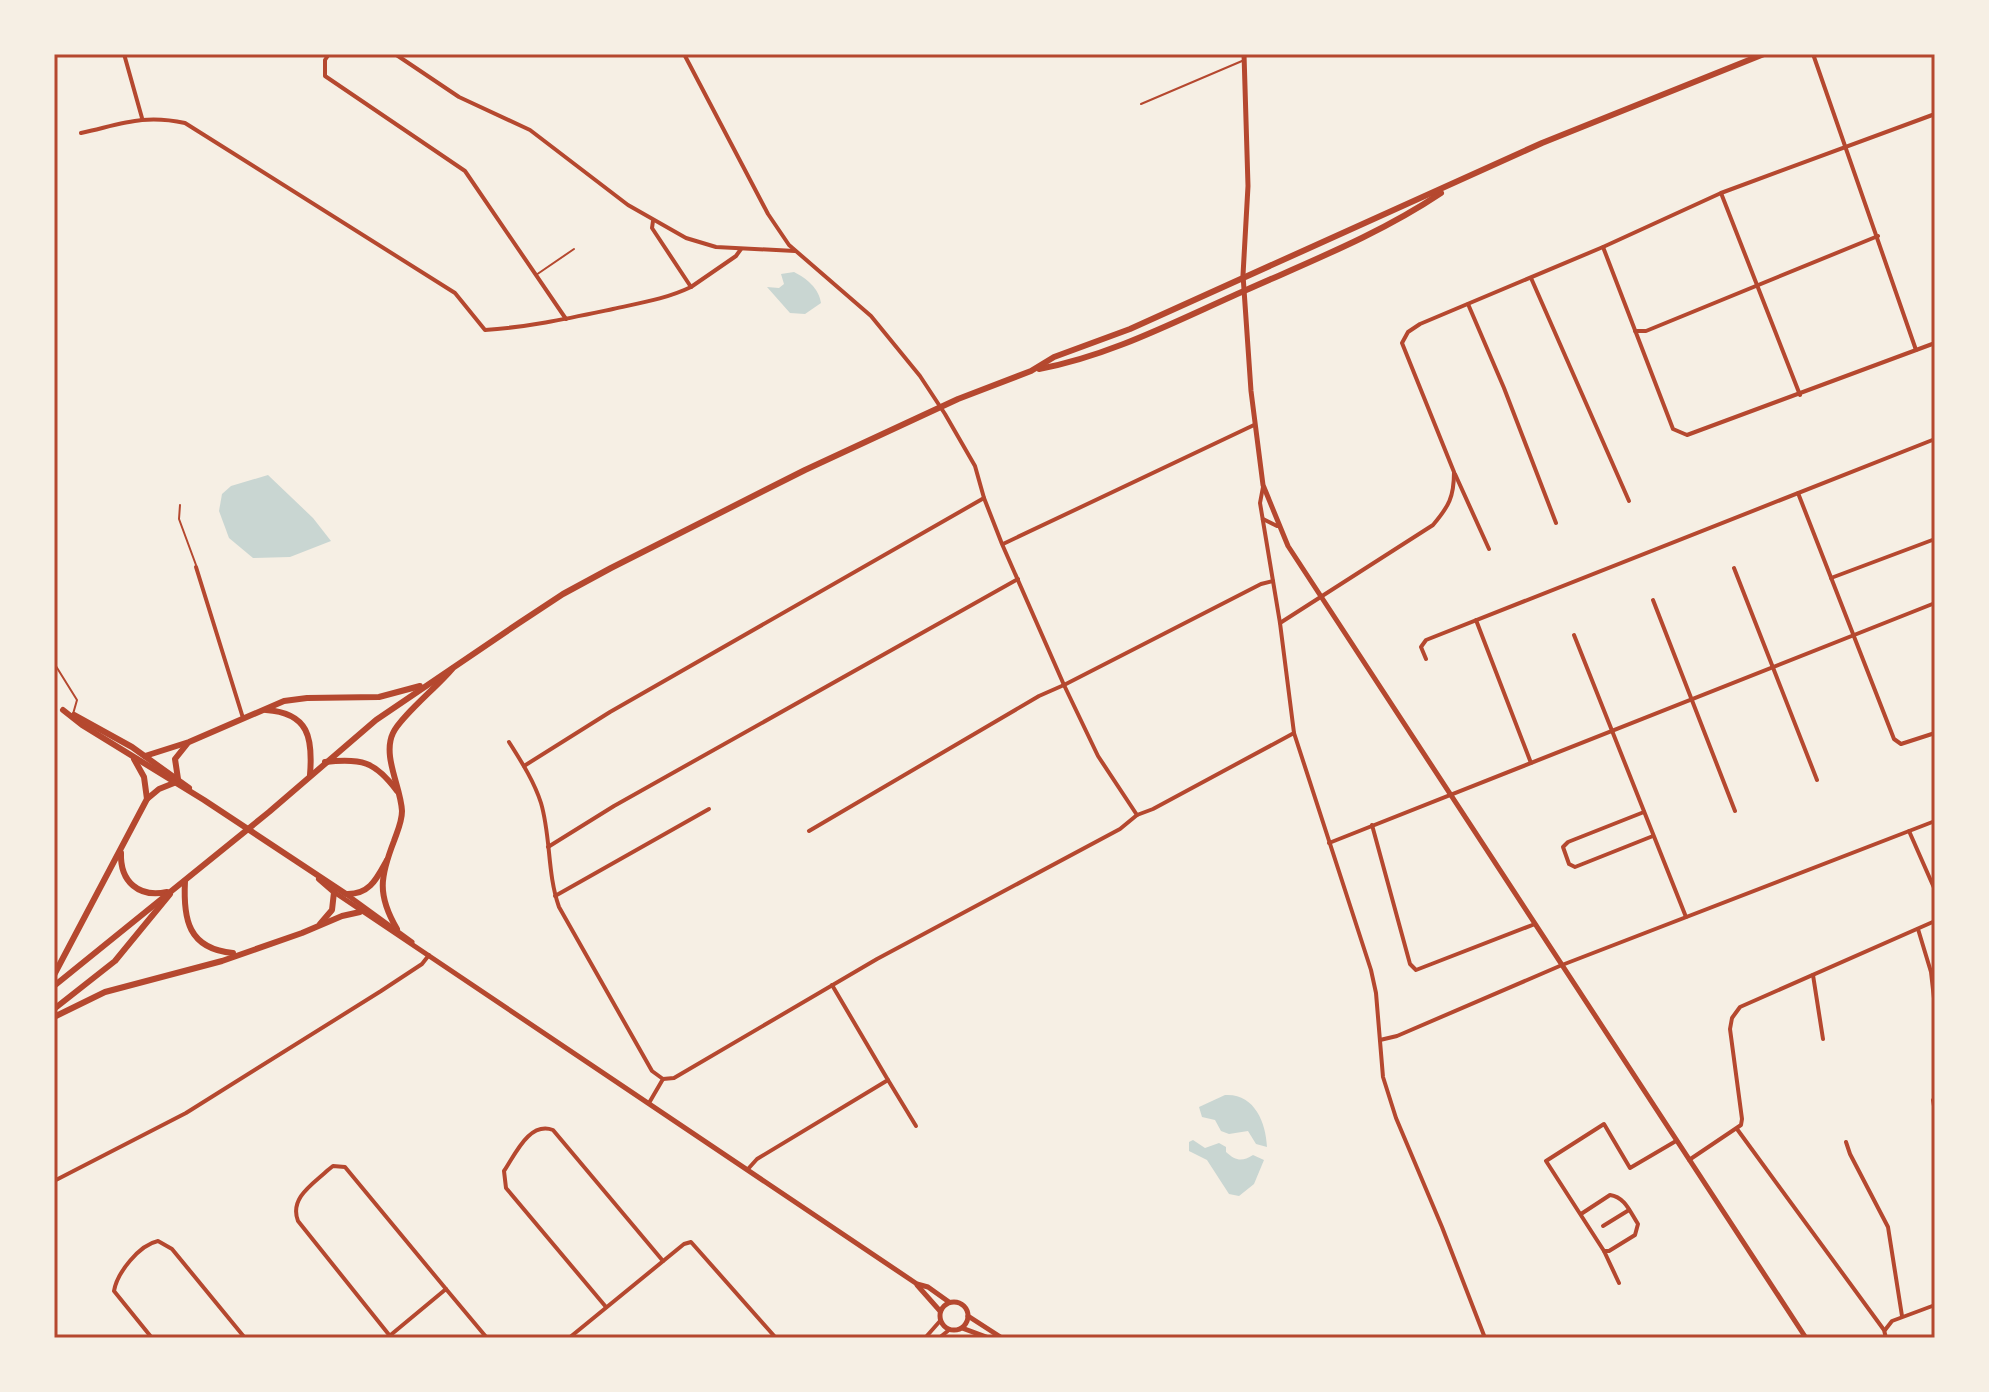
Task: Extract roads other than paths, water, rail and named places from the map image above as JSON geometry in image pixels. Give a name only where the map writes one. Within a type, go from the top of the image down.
[{"type":"main road","points":[[54,986],[376,720],[563,594],[805,470],[940,408],[1031,371],[1054,357],[1130,329],[1542,143],[1764,54]]},
{"type":"main road","points":[[1031,371],[1058,366],[1110,348],[1245,290],[1364,237],[1451,186]]},
{"type":"main road","points":[[397,929],[387,913],[382,895],[387,860],[401,817],[390,751],[392,734],[457,663]]},
{"type":"main road","points":[[145,756],[189,742],[284,701],[379,697],[424,686]]},
{"type":"main road","points":[[54,704],[346,894],[367,889],[387,860]]},
{"type":"main road","points":[[63,710],[145,756],[176,781]]},
{"type":"main road","points":[[262,710],[292,717],[306,730],[312,752],[310,776]]},
{"type":"main road","points":[[176,781],[175,759],[189,742]]},
{"type":"main road","points":[[132,756],[144,777],[147,799]]},
{"type":"main road","points":[[325,762],[353,760],[369,764],[385,775],[398,793]]},
{"type":"main road","points":[[54,975],[147,799],[176,781]]},
{"type":"main road","points":[[122,849],[124,875],[137,889],[155,894],[172,891]]},
{"type":"main road","points":[[311,872],[334,892],[332,910],[317,926]]},
{"type":"main road","points":[[186,880],[185,913],[193,933],[214,950],[237,954]]},
{"type":"main road","points":[[54,1009],[115,961],[172,891]]},
{"type":"main road","points":[[54,1017],[105,992],[222,961],[360,912]]},
{"type":"street","points":[[124,54],[142,118]]},
{"type":"street","points":[[329,54],[325,60],[325,76],[465,171],[566,319]]},
{"type":"street","points":[[395,54],[459,97],[530,130],[628,205],[686,238],[716,247],[795,251]]},
{"type":"street","points":[[684,54],[768,214],[795,251],[871,316],[920,376],[975,466],[1002,544],[1064,685],[1098,756],[1137,815]]},
{"type":"street","points":[[1813,54],[1916,350]]},
{"type":"street","points":[[1244,58],[1248,186],[1243,278],[1254,425],[1263,485],[1277,526],[1806,1338]]},
{"type":"street","points":[[1489,549],[1402,343],[1408,332],[1420,324],[1603,247],[1721,193],[1935,114]]},
{"type":"street","points":[[81,133],[142,118],[185,123],[455,293],[485,330],[523,328],[669,297],[691,287],[736,256],[741,249]]},
{"type":"street","points":[[1721,193],[1800,395]]},
{"type":"street","points":[[653,221],[652,228],[691,287]]},
{"type":"street","points":[[1635,331],[1646,331],[1878,236]]},
{"type":"street","points":[[1603,247],[1673,429],[1681,434],[1687,435],[1800,395],[1935,343]]},
{"type":"street","points":[[1531,278],[1629,501]]},
{"type":"street","points":[[1468,304],[1556,523]]},
{"type":"street","points":[[1002,544],[1254,425]]},
{"type":"street","points":[[1426,659],[1422,643],[1935,439]]},
{"type":"street","points":[[1280,623],[1433,525],[1446,511],[1454,492],[1454,472]]},
{"type":"street","points":[[1263,485],[1260,503],[1294,733],[1371,970],[1376,993],[1383,1077],[1396,1118],[1485,1338]]},
{"type":"street","points":[[1798,493],[1897,742],[1908,744],[1935,733]]},
{"type":"street","points":[[524,766],[610,712],[984,498]]},
{"type":"street","points":[[1263,519],[1277,526]]},
{"type":"street","points":[[1831,578],[1935,539]]},
{"type":"street","points":[[196,567],[243,718]]},
{"type":"street","points":[[1734,568],[1817,780]]},
{"type":"street","points":[[548,847],[614,806],[1018,579]]},
{"type":"street","points":[[809,831],[1039,696],[1261,584],[1273,581]]},
{"type":"street","points":[[1653,600],[1735,811]]},
{"type":"street","points":[[1329,843],[1935,603]]},
{"type":"street","points":[[1476,620],[1531,763]]},
{"type":"street","points":[[1574,635],[1686,917]]},
{"type":"street","points":[[509,742],[541,803],[555,896],[567,923],[652,1071],[663,1079],[674,1078],[832,985],[1120,829],[1137,815],[1294,733]]},
{"type":"street","points":[[555,896],[709,809]]},
{"type":"street","points":[[1644,812],[1565,844],[1563,850],[1567,861],[1575,867],[1653,836]]},
{"type":"street","points":[[1380,1040],[1397,1036],[1562,965],[1935,821]]},
{"type":"street","points":[[1372,825],[1410,964],[1416,970],[1535,924]]},
{"type":"street","points":[[1909,831],[1935,890]]},
{"type":"street","points":[[334,892],[917,1284],[928,1287],[949,1302],[961,1304],[968,1316],[1002,1338]]},
{"type":"street","points":[[346,894],[397,929],[422,951]]},
{"type":"street","points":[[1689,1160],[1737,1129],[1742,1119],[1730,1029],[1732,1018],[1740,1007],[1935,921]]},
{"type":"street","points":[[1918,929],[1931,972],[1935,1007]]},
{"type":"street","points":[[54,1181],[196,1106],[422,964],[429,955]]},
{"type":"street","points":[[1813,974],[1823,1039]]},
{"type":"street","points":[[832,985],[916,1126]]},
{"type":"street","points":[[649,1103],[663,1079]]},
{"type":"street","points":[[747,1169],[757,1159],[888,1080]]},
{"type":"street","points":[[1933,1100],[1935,1112]]},
{"type":"street","points":[[1619,1283],[1604,1251],[1546,1161],[1604,1124],[1630,1168],[1676,1141]]},
{"type":"street","points":[[606,1307],[506,1188],[504,1171],[532,1133],[544,1128],[553,1130],[663,1261]]},
{"type":"street","points":[[1737,1129],[1884,1330],[1886,1338]]},
{"type":"street","points":[[1846,1142],[1888,1227],[1902,1316]]},
{"type":"street","points":[[446,1289],[388,1337],[298,1221],[295,1214],[297,1200],[333,1166],[345,1167],[487,1338]]},
{"type":"street","points":[[1581,1214],[1610,1195],[1622,1198],[1638,1224],[1635,1235],[1604,1251]]},
{"type":"street","points":[[1603,1226],[1629,1210]]},
{"type":"street","points":[[152,1338],[114,1291],[114,1285],[142,1249],[158,1241],[172,1249],[245,1338]]},
{"type":"street","points":[[569,1338],[684,1244],[691,1242],[773,1337]]},
{"type":"street","points":[[917,1284],[940,1311],[940,1321],[925,1338]]},
{"type":"street","points":[[940,1311],[949,1302]]},
{"type":"street","points":[[1884,1330],[1902,1316],[1935,1305]]},
{"type":"street","points":[[962,1328],[968,1316]]},
{"type":"street","points":[[940,1321],[949,1330]]},
{"type":"street","points":[[939,1338],[949,1330],[962,1328],[989,1338]]},
{"type":"lane","points":[[1141,104],[1244,58]]},
{"type":"lane","points":[[535,275],[574,249]]},
{"type":"lane","points":[[180,505],[179,519],[196,567]]},
{"type":"lane","points":[[54,663],[77,700],[73,714]]}]
